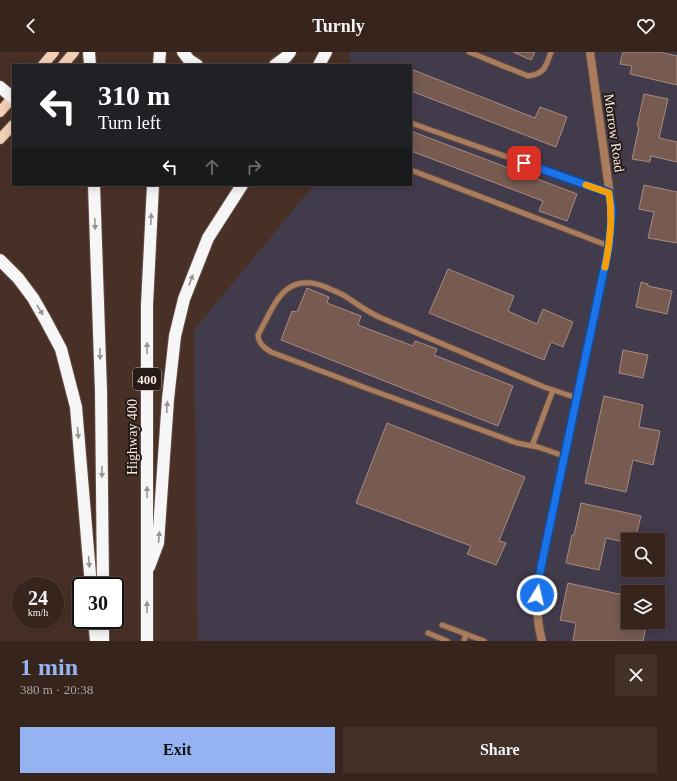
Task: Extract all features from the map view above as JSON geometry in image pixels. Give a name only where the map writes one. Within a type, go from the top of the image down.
[{"type":"highway","points":[[89,52],[90,64]]},
{"type":"highway","points":[[159,64],[160,52]]},
{"type":"highway","points":[[183,52],[189,60],[195,64]]},
{"type":"highway","points":[[276,64],[290,52]]},
{"type":"highway","points":[[320,64],[326,52]]},
{"type":"highway","points":[[0,87],[12,96]]},
{"type":"highway","points":[[94,186],[101,391],[103,577]]},
{"type":"highway","name":"Highway 400","points":[[148,641],[147,305],[153,186]]},
{"type":"highway","points":[[147,574],[158,543],[168,398],[175,336],[184,299],[208,238],[241,186]]},
{"type":"highway","points":[[0,253],[12,265],[18,278]]},
{"type":"highway","points":[[0,260],[18,278],[33,298],[61,349],[76,408],[90,577]]},
{"type":"highway","points":[[95,629],[96,641]]},
{"type":"highway","points":[[103,629],[103,641]]},
{"type":"main road","points":[[44,64],[54,52]]},
{"type":"main road","points":[[64,64],[74,52]]},
{"type":"main road","points":[[0,112],[12,98]]},
{"type":"main road","points":[[0,139],[12,126]]},
{"type":"street","name":"Morrow Road","points":[[542,641],[538,626],[537,595],[541,567],[609,246],[612,210],[590,52]]},
{"type":"lane","points":[[469,52],[528,76],[536,75],[545,69],[551,52]]},
{"type":"lane","points":[[412,123],[609,193]]},
{"type":"lane","points":[[412,170],[609,246]]},
{"type":"lane","points":[[564,456],[517,443],[374,392],[271,352],[261,344],[258,339],[258,335],[278,299],[289,287],[300,282],[308,282],[323,286],[344,296],[366,311],[379,317],[554,390],[577,398]]},
{"type":"lane","points":[[532,446],[554,390]]},
{"type":"lane","points":[[442,624],[484,641]]},
{"type":"lane","points":[[428,633],[447,641]]},
{"type":"lane","points":[[464,641],[466,634]]},
{"type":"shaded area","points":[[350,52],[677,52],[677,641],[198,641],[194,330],[313,186],[412,186],[412,64],[349,64]]},
{"type":"building","points":[[513,52],[535,52],[531,60]]},
{"type":"building","points":[[623,52],[659,52],[677,56],[677,85],[630,74],[632,66],[620,64]]},
{"type":"building","points":[[412,69],[535,118],[540,107],[567,117],[556,147],[412,91]]},
{"type":"building","points":[[644,94],[668,99],[659,138],[677,142],[677,162],[651,156],[650,162],[632,159]]},
{"type":"building","points":[[412,131],[577,194],[567,221],[539,211],[543,201],[412,151]]},
{"type":"building","points":[[644,185],[677,192],[677,243],[648,238],[654,212],[639,209]]},
{"type":"building","points":[[448,269],[514,296],[508,311],[537,324],[543,309],[573,322],[563,347],[551,342],[544,360],[429,313]]},
{"type":"building","points":[[641,282],[648,284],[648,286],[672,291],[667,314],[636,307]]},
{"type":"building","points":[[307,288],[329,297],[327,303],[361,316],[358,325],[413,346],[415,341],[437,349],[434,355],[513,386],[498,426],[281,340],[292,311],[297,312]]},
{"type":"building","points":[[623,350],[648,355],[643,378],[619,373]]},
{"type":"building","points":[[604,396],[643,405],[639,427],[660,431],[653,465],[633,460],[626,492],[585,483]]},
{"type":"building","points":[[387,423],[525,477],[499,541],[506,543],[496,565],[467,554],[471,546],[356,503]]},
{"type":"building","points":[[581,503],[641,516],[637,533],[621,533],[621,541],[606,538],[599,570],[566,563],[572,535],[574,535]]},
{"type":"building","points":[[568,583],[621,594],[621,629],[646,629],[643,641],[573,641],[576,623],[560,620]]},
{"type":"slow traffic","points":[[586,185],[609,193],[612,210],[609,246],[605,267]]},
{"type":"route","points":[[524,163],[609,193],[612,210],[609,246],[541,567],[537,595]]}]
